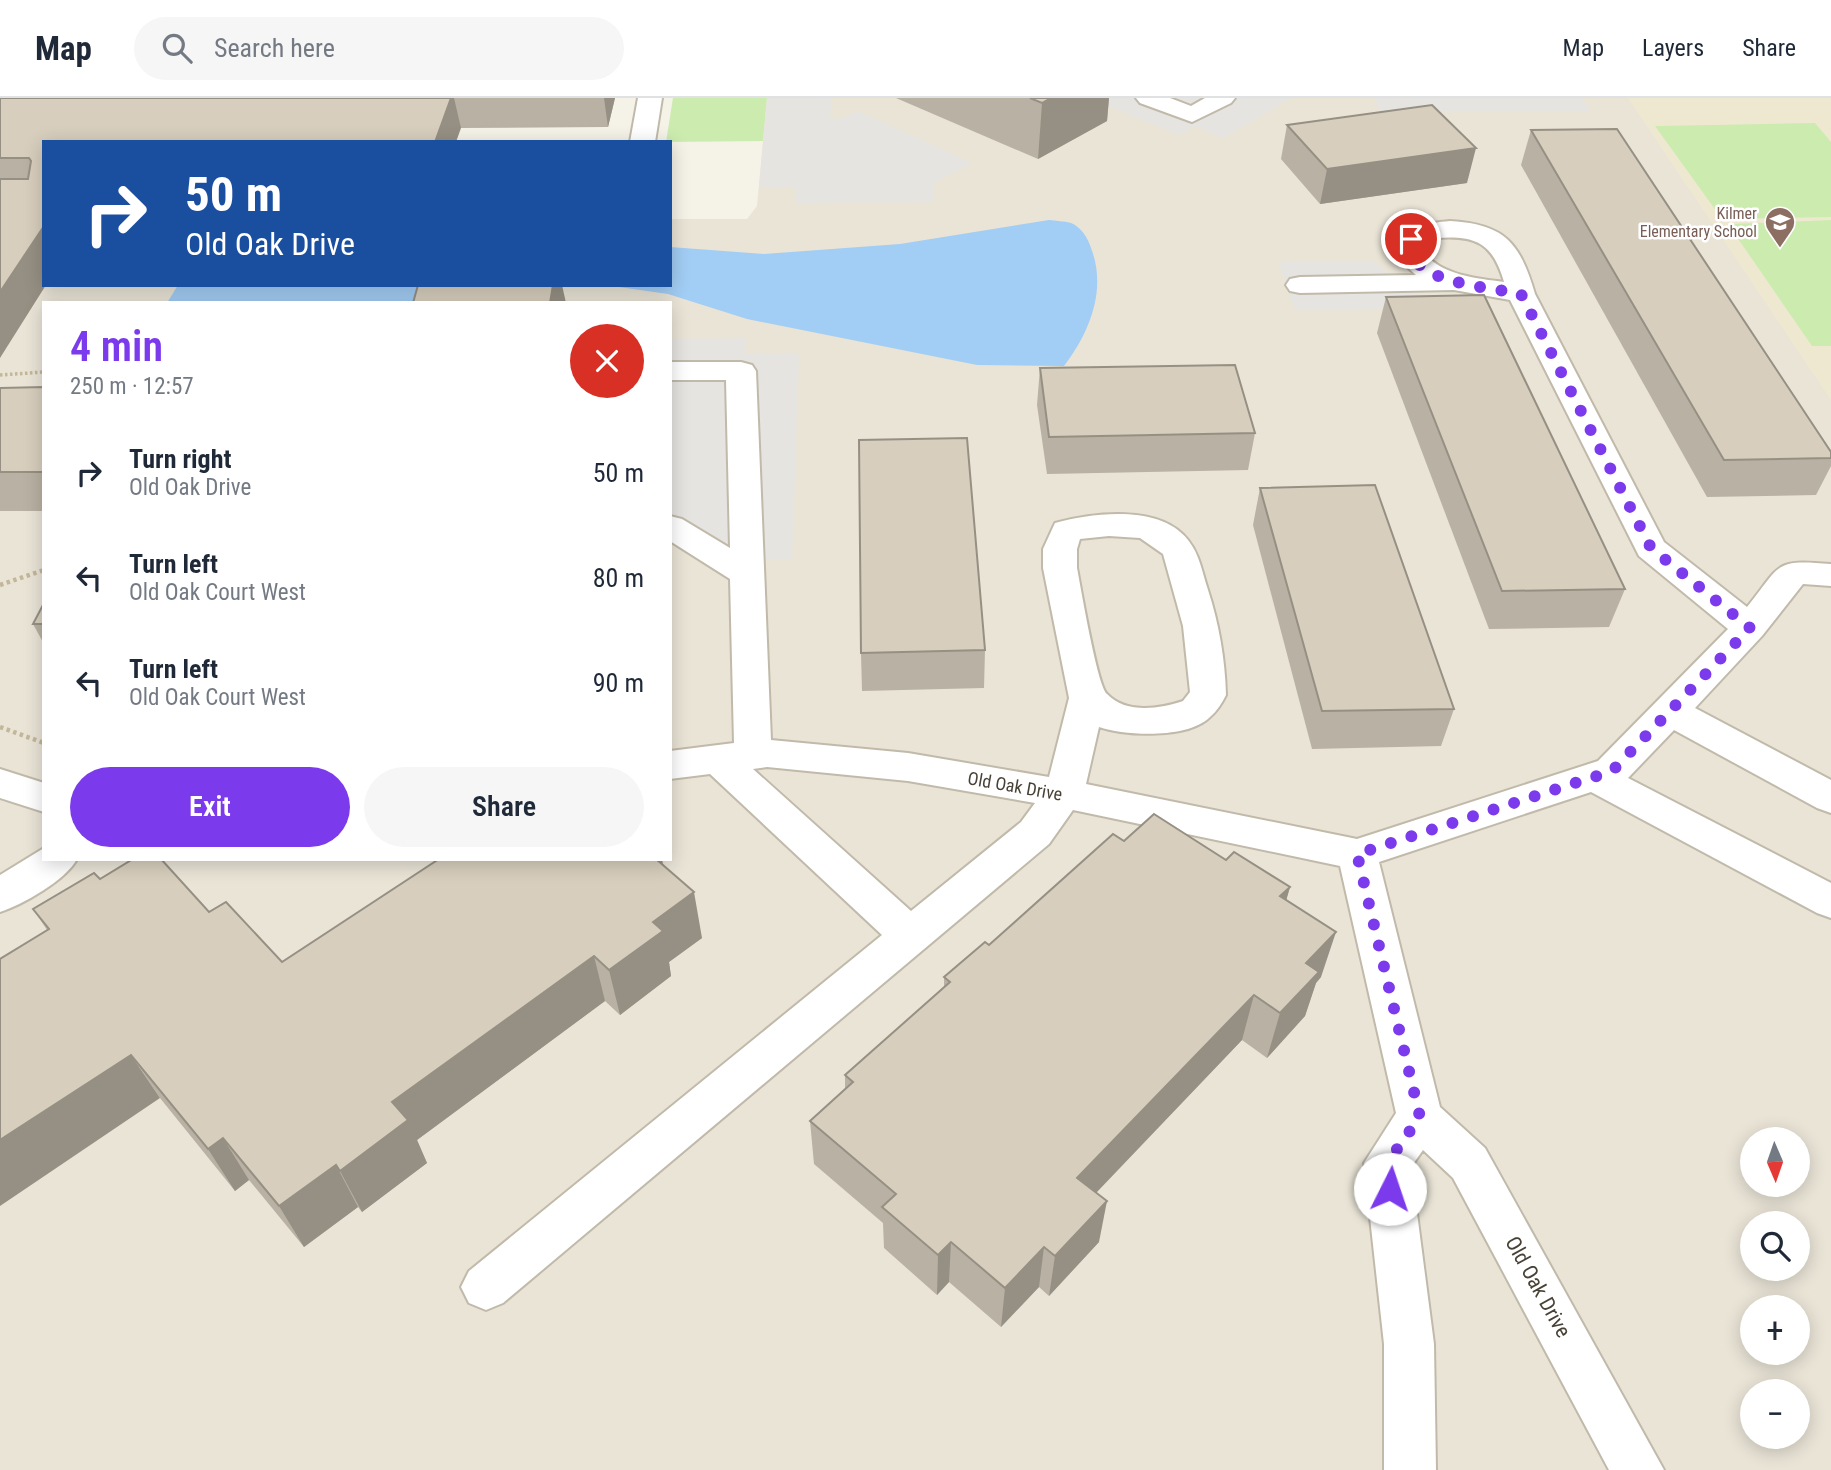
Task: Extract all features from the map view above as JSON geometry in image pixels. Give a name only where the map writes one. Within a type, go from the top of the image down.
[{"type":"street","points":[[642,140],[650,98]]},
{"type":"street","points":[[1148,98],[1192,116],[1223,98]]},
{"type":"street","points":[[1521,294],[1422,270],[1411,259],[1407,247],[1411,239],[1431,231],[1459,230],[1480,234],[1498,243],[1510,261],[1521,294],[1651,548],[1750,628]]},
{"type":"street","points":[[1300,285],[1469,283]]},
{"type":"street","points":[[672,370],[741,370],[745,573],[735,757],[911,936]]},
{"type":"street","points":[[486,1287],[1035,833],[1064,794],[1087,698],[1063,591],[1059,548],[1067,531],[1089,527],[1125,526],[1154,532],[1174,544],[1183,559],[1207,648],[1208,695],[1196,710],[1174,718],[1142,721],[1112,718],[1087,698]]},
{"type":"street","points":[[672,527],[745,573]]},
{"type":"street","name":"Old Oak Drive","points":[[672,765],[767,753],[908,767],[1064,794],[1357,854],[1612,771],[1750,628],[1813,573]]},
{"type":"street","points":[[1670,711],[1831,798]]},
{"type":"street","points":[[1594,777],[1831,902]]},
{"type":"street","points":[[0,783],[42,797]]},
{"type":"street","points":[[1357,854],[1420,1117],[1387,1163],[1409,1344],[1410,1470]]},
{"type":"street","points":[[0,896],[54,861]]},
{"type":"street","name":"Old Oak Drive","points":[[1420,1117],[1469,1163],[1638,1470]]},
{"type":"path","points":[[0,375],[42,372]]},
{"type":"path","points":[[0,585],[42,571]]},
{"type":"path","points":[[0,727],[42,742]]},
{"type":"shaded area","points":[[767,98],[1831,98],[1831,1470],[0,1470],[0,223],[42,282],[42,287],[672,287],[672,219],[747,219],[757,206]]},
{"type":"shaded area","points":[[767,98],[832,98],[830,117],[838,120],[858,111],[972,163],[934,183],[934,202],[795,203],[795,188],[759,188]]},
{"type":"shaded area","points":[[1088,98],[1291,98],[1223,138],[1195,126],[1179,135]]},
{"type":"shaded area","points":[[1374,98],[1582,98],[1590,111],[1381,113]]},
{"type":"shaded area","name":"Kilmer Elementary School","points":[[1628,98],[1831,98],[1831,400]]},
{"type":"shaded area","points":[[1373,261],[1413,292],[1420,308],[1295,310],[1278,262]]},
{"type":"shaded area","points":[[746,338],[746,354],[799,354],[792,559],[736,559],[672,526],[672,339]]},
{"type":"green space","points":[[673,98],[767,98],[763,141],[666,140]]},
{"type":"green space","points":[[1815,123],[1831,142],[1831,217],[1722,219],[1655,126]]},
{"type":"green space","points":[[1831,220],[1831,346],[1812,346],[1732,230],[1734,224]]},
{"type":"water","points":[[1049,220],[1071,223],[1084,233],[1096,263],[1096,294],[1088,325],[1064,366],[977,365],[747,319],[668,294],[619,287],[672,287],[672,247],[764,254],[900,244]]},
{"type":"water","points":[[177,287],[559,287],[453,301],[168,301]]},
{"type":"building","points":[[0,98],[451,98],[436,140],[42,140],[42,229],[0,292],[0,179],[28,179],[31,161],[29,158],[0,158]]},
{"type":"building","points":[[1030,98],[1051,98],[1042,103]]},
{"type":"building","points":[[1432,105],[1476,148],[1327,169],[1287,125]]},
{"type":"building","points":[[1617,129],[1831,452],[1831,458],[1724,460],[1531,130]]},
{"type":"building","points":[[417,287],[553,287],[550,301],[414,301]]},
{"type":"building","points":[[1484,295],[1625,589],[1502,591],[1386,297]]},
{"type":"building","points":[[1235,365],[1255,433],[1049,437],[1040,368]]},
{"type":"building","points":[[42,387],[42,472],[0,472],[0,388]]},
{"type":"building","points":[[967,438],[985,650],[861,653],[859,440]]},
{"type":"building","points":[[1375,485],[1454,709],[1322,711],[1260,488]]},
{"type":"building","points":[[42,607],[42,624],[33,624]]},
{"type":"building","points":[[1154,814],[1226,860],[1234,852],[1290,887],[1280,896],[1336,932],[1306,963],[1319,972],[1280,1013],[1254,995],[1077,1178],[1107,1201],[1055,1256],[1044,1247],[1005,1288],[951,1242],[938,1255],[882,1207],[896,1194],[810,1121],[853,1082],[845,1075],[950,982],[944,977],[985,942],[989,945],[1113,834],[1124,841]]},
{"type":"building","points":[[130,861],[163,861],[209,912],[226,902],[282,962],[436,861],[658,861],[694,892],[653,922],[663,931],[609,970],[594,956],[392,1102],[408,1120],[340,1171],[336,1165],[279,1206],[223,1138],[208,1149],[131,1055],[0,1140],[0,959],[49,929],[33,909],[94,873],[100,879]]},
{"type":"place","name":"Kilmer Elementary School","points":[[1780,249]]},
{"type":"route","points":[[1390,1189],[1387,1163],[1420,1117],[1357,854],[1612,771],[1750,628],[1651,548],[1521,294],[1439,277],[1422,270],[1411,259],[1407,247],[1411,239]]}]
